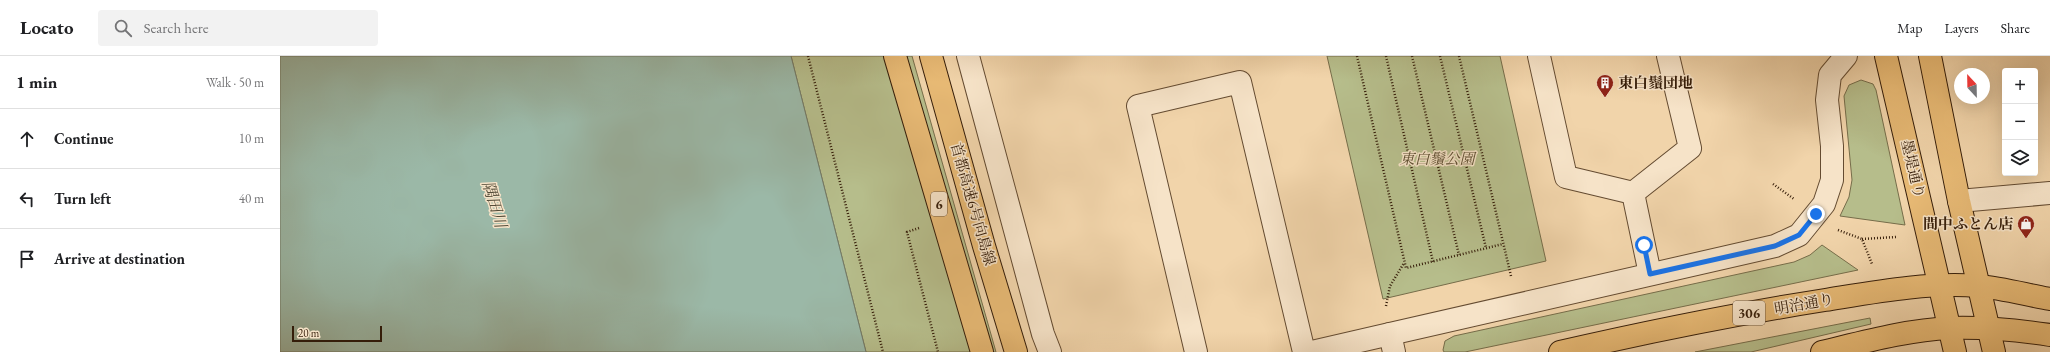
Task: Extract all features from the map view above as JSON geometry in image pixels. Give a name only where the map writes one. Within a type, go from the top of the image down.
[{"type":"main road","name":"6","points":[[895,56],[982,352]]},
{"type":"main road","name":"首都高速6号向島線","points":[[931,56],[984,246],[1016,352]]},
{"type":"main road","name":"墨堤通り","points":[[1886,56],[1955,352]]},
{"type":"main road","points":[[1930,56],[1959,201],[1994,352]]},
{"type":"main road","name":"明治通り","points":[[1560,352],[1634,335],[1799,304],[1878,291],[1939,286],[1979,286],[2050,299]]},
{"type":"main road","points":[[1822,352],[1888,337],[1949,328],[1989,329],[2050,335]]},
{"type":"street","points":[[968,56],[1043,334],[1050,352]]},
{"type":"street","points":[[1539,56],[1566,176],[1633,193]]},
{"type":"street","points":[[1633,193],[1690,148],[1668,56]]},
{"type":"street","points":[[1312,352],[1392,343],[1650,274],[1775,246],[1799,235],[1824,204],[1832,180],[1832,146],[1827,100],[1830,75],[1846,56]]},
{"type":"street","points":[[1196,352],[1138,106],[1240,82],[1304,352]]},
{"type":"street","points":[[1633,193],[1650,274]]},
{"type":"street","points":[[1959,201],[2050,193]]},
{"type":"path","points":[[808,56],[883,352]]},
{"type":"path","points":[[1357,56],[1406,268],[1504,244]]},
{"type":"path","points":[[1386,56],[1433,262]]},
{"type":"path","points":[[1412,56],[1459,255]]},
{"type":"path","points":[[1440,56],[1486,248]]},
{"type":"path","points":[[1459,56],[1511,276]]},
{"type":"path","points":[[1773,184],[1796,201]]},
{"type":"path","points":[[925,227],[907,232],[938,352]]},
{"type":"path","points":[[1836,229],[1862,240],[1896,237]]},
{"type":"path","points":[[1862,240],[1872,264]]},
{"type":"path","points":[[1386,306],[1390,286],[1404,262]]},
{"type":"green space","points":[[791,56],[912,56],[996,352],[866,352]]},
{"type":"green space","name":"東白鬚公園","points":[[1327,56],[1500,56],[1546,261],[1383,299]]},
{"type":"green space","points":[[1861,80],[1873,84],[1876,90],[1905,225],[1840,216],[1849,197],[1852,180],[1844,96],[1849,85]]},
{"type":"green space","points":[[1822,245],[1858,270],[1465,352],[1444,352],[1443,350],[1445,341],[1454,336],[1794,262],[1810,255]]},
{"type":"green space","points":[[1870,318],[1871,324],[1751,352],[1695,352]]},
{"type":"water","name":"隅田川","points":[[280,56],[791,56],[866,352],[280,352]]},
{"type":"place","name":"東白鬚団地","points":[[1605,98]]},
{"type":"place","name":"間中ふとん店","points":[[2026,239]]},
{"type":"route","points":[[1644,245],[1650,274],[1775,246],[1799,235],[1816,214]]}]
